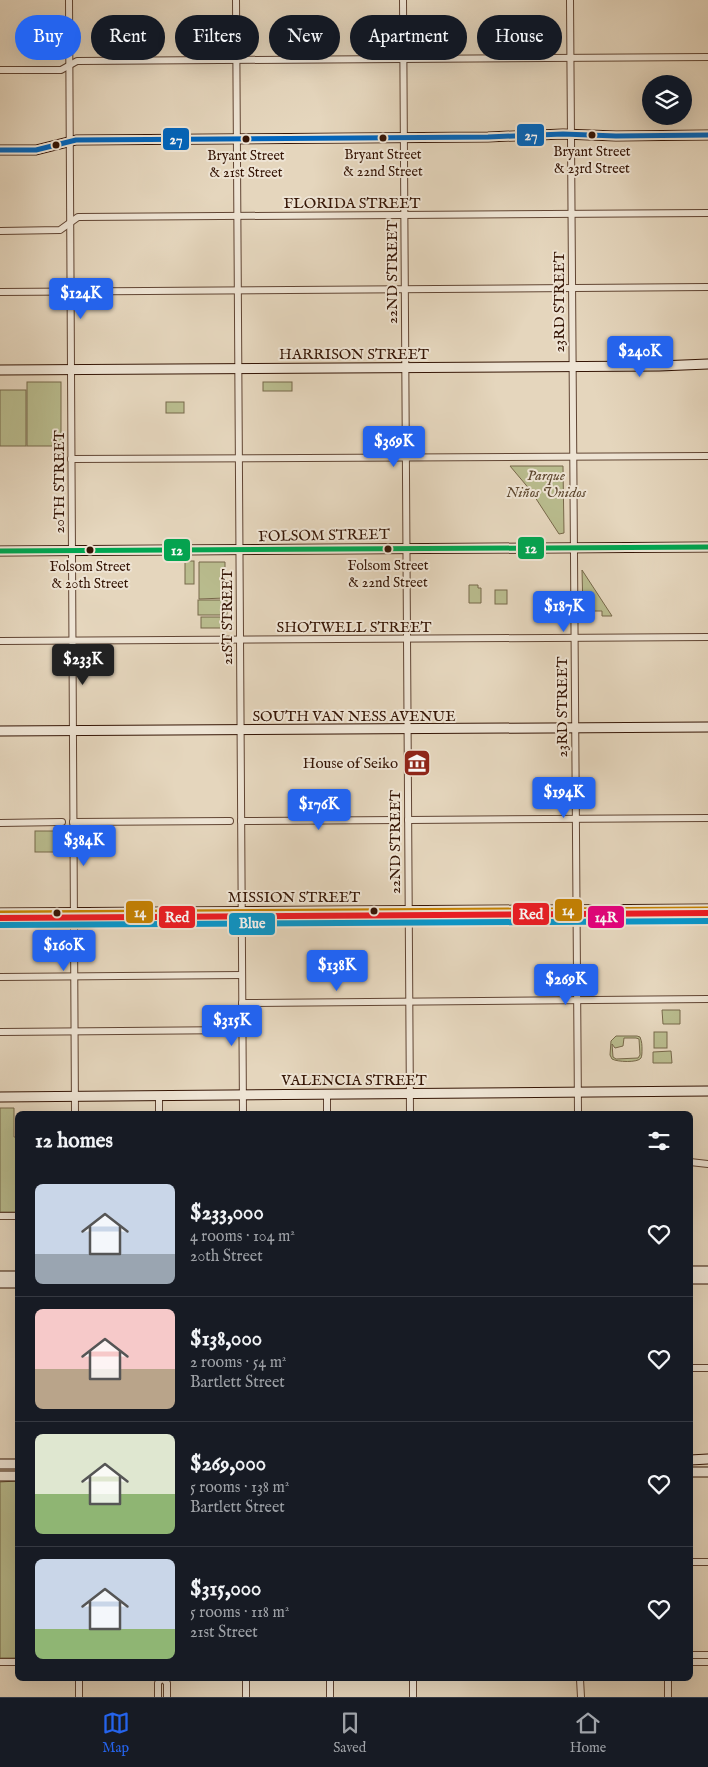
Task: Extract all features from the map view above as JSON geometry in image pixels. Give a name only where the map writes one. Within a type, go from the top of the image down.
[{"type":"street","name":"20TH STREET","points":[[68,0],[76,1111]]},
{"type":"street","name":"21ST STREET","points":[[236,0],[236,15]]},
{"type":"street","name":"22ND STREET","points":[[403,0],[403,15]]},
{"type":"street","name":"23RD STREET","points":[[570,0],[578,1111]]},
{"type":"street","points":[[467,59],[708,57]]},
{"type":"street","points":[[259,60],[350,59]]},
{"type":"street","points":[[0,70],[61,70],[77,61],[236,60]]},
{"type":"street","name":"21ST STREET","points":[[236,60],[242,1111]]},
{"type":"street","name":"22ND STREET","points":[[403,60],[410,1111]]},
{"type":"street","points":[[0,150],[36,150],[76,140],[488,137],[571,134],[616,136],[708,135]]},
{"type":"street","name":"FLORIDA STREET","points":[[0,230],[60,230],[78,217],[708,213]]},
{"type":"street","points":[[0,292],[708,287]]},
{"type":"street","name":"HARRISON STREET","points":[[0,370],[708,364]]},
{"type":"street","points":[[71,459],[708,456]]},
{"type":"street","name":"FOLSOM STREET","points":[[0,551],[708,546]]},
{"type":"street","name":"SHOTWELL STREET","points":[[0,641],[708,637]]},
{"type":"street","name":"SOUTH VAN NESS AVENUE","points":[[0,731],[708,728]]},
{"type":"street","points":[[408,820],[708,818]]},
{"type":"street","points":[[240,821],[398,820]]},
{"type":"street","points":[[73,822],[230,821]]},
{"type":"street","points":[[0,822],[62,822]]},
{"type":"street","name":"MISSION STREET","points":[[0,913],[708,909]]},
{"type":"street","points":[[0,977],[242,975]]},
{"type":"street","points":[[242,1003],[708,1000]]},
{"type":"street","points":[[0,1032],[242,1030]]},
{"type":"street","name":"VALENCIA STREET","points":[[0,1096],[708,1092]]},
{"type":"street","points":[[327,1094],[327,1111]]},
{"type":"street","points":[[159,1095],[160,1111]]},
{"type":"street","points":[[693,1162],[708,1164]]},
{"type":"street","points":[[0,1216],[15,1216]]},
{"type":"street","points":[[693,1271],[708,1271]]},
{"type":"street","points":[[0,1276],[15,1276]]},
{"type":"street","points":[[693,1279],[708,1279]]},
{"type":"street","points":[[0,1283],[15,1283]]},
{"type":"street","points":[[693,1368],[708,1368]]},
{"type":"street","points":[[693,1460],[708,1460]]},
{"type":"street","points":[[0,1464],[15,1464]]},
{"type":"street","points":[[693,1472],[708,1472]]},
{"type":"street","points":[[0,1476],[15,1476]]},
{"type":"street","points":[[693,1562],[708,1562]]},
{"type":"street","points":[[693,1655],[708,1655]]},
{"type":"street","points":[[0,1662],[15,1662]]},
{"type":"street","points":[[693,1662],[708,1662]]},
{"type":"street","points":[[79,1681],[79,1697]]},
{"type":"street","points":[[158,1697],[158,1683],[160,1681]]},
{"type":"street","points":[[164,1681],[167,1683],[167,1697]]},
{"type":"street","points":[[246,1681],[246,1697]]},
{"type":"street","points":[[330,1681],[330,1697]]},
{"type":"street","points":[[413,1681],[413,1697]]},
{"type":"street","points":[[580,1681],[581,1697]]},
{"type":"street","points":[[668,1681],[668,1697]]},
{"type":"green space","points":[[27,382],[61,382],[61,446],[27,446]]},
{"type":"green space","points":[[263,382],[292,382],[292,391],[263,391]]},
{"type":"green space","points":[[0,390],[26,390],[26,446],[0,446]]},
{"type":"green space","points":[[166,402],[184,402],[184,413],[166,413]]},
{"type":"green space","name":"Parque Niños Unidos","points":[[510,466],[563,466],[564,533],[559,534],[531,491]]},
{"type":"green space","points":[[185,561],[194,561],[194,584],[185,584]]},
{"type":"green space","points":[[199,562],[225,562],[225,598],[199,599]]},
{"type":"green space","points":[[582,570],[612,616],[602,616],[602,611],[583,611]]},
{"type":"green space","points":[[469,585],[478,585],[478,588],[481,588],[481,603],[469,603]]},
{"type":"green space","points":[[495,590],[507,590],[507,604],[495,604]]},
{"type":"green space","points":[[198,600],[227,600],[227,615],[198,615]]},
{"type":"green space","points":[[201,617],[224,617],[224,628],[201,628]]},
{"type":"green space","points":[[35,831],[64,831],[64,852],[35,852]]},
{"type":"green space","points":[[662,1010],[680,1010],[680,1024],[663,1024]]},
{"type":"green space","points":[[654,1032],[667,1032],[667,1048],[654,1048]]},
{"type":"green space","points":[[616,1036],[640,1037],[642,1042],[641,1058],[636,1061],[627,1062],[612,1059],[610,1055],[611,1041]],"holes":[[[624,1038],[639,1039],[640,1055],[638,1058],[616,1059],[613,1057],[612,1044],[615,1048],[623,1046]]]},
{"type":"green space","points":[[671,1051],[672,1063],[653,1063],[653,1052]]},
{"type":"green space","points":[[0,1108],[14,1108],[15,1212],[0,1212]]},
{"type":"green space","points":[[15,1481],[15,1658],[0,1658],[0,1482]]},
{"type":"transit line","name":"27","points":[[0,150],[36,150],[76,140],[488,137],[563,134],[616,136],[708,135]]},
{"type":"transit line","name":"12","points":[[0,551],[708,547]]},
{"type":"transit line","name":"14","points":[[0,913],[708,909]]},
{"type":"transit line","name":"Red","points":[[0,918],[708,913]]},
{"type":"transit line","name":"14R","points":[[0,920],[708,917]]},
{"type":"transit line","name":"Blue","points":[[0,925],[708,921]]},
{"type":"place","name":"Bryant Street & 23rd Street","points":[[592,135]]},
{"type":"place","name":"Bryant Street & 22nd Street","points":[[383,138]]},
{"type":"place","name":"Bryant Street & 21st Street","points":[[246,139]]},
{"type":"place","name":"Folsom Street & 22nd Street","points":[[388,549]]},
{"type":"place","name":"Folsom Street & 20th Street","points":[[90,550]]},
{"type":"place","name":"House of Seiko","points":[[417,763]]}]
